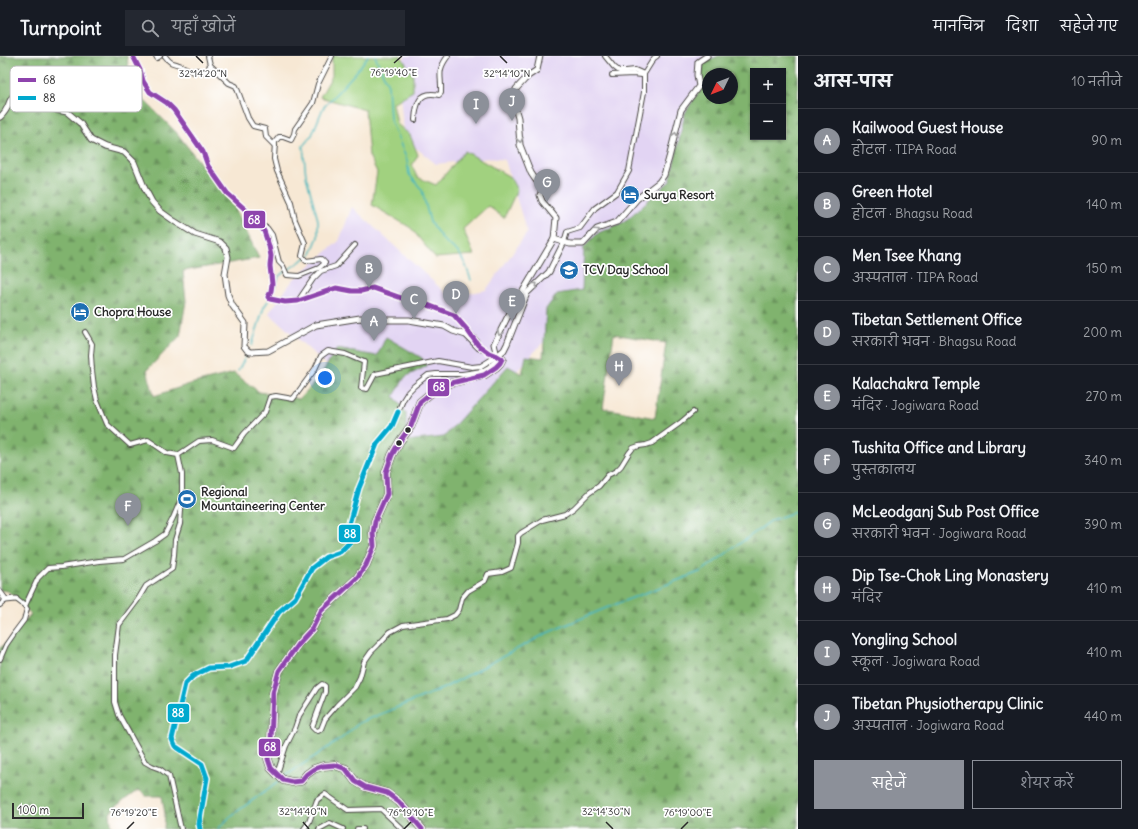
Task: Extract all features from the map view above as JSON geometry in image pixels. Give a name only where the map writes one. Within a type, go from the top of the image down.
[{"type":"main road","points":[[422,829],[399,802],[387,793],[365,787],[355,781],[346,769],[335,764],[314,769],[300,781],[292,782],[280,777],[271,768],[268,759],[271,741],[273,693],[279,670],[298,644],[312,629],[321,611],[357,578],[366,565],[374,546],[373,533],[375,521],[386,494],[386,472],[392,455],[411,426],[420,402],[437,388],[451,382],[484,375],[500,363],[502,359],[497,356]]},
{"type":"street","points":[[134,56],[138,66]]},
{"type":"street","points":[[156,56],[157,58],[160,56]]},
{"type":"street","points":[[165,56],[172,63],[194,72],[196,70],[207,72],[210,65]]},
{"type":"street","points":[[208,56],[210,65],[229,83],[236,86],[248,118],[253,126],[265,129],[266,137],[275,146]]},
{"type":"street","points":[[260,225],[267,228],[272,235],[279,262],[283,266],[287,275],[299,276],[325,264],[321,259],[306,261],[303,258],[305,243],[295,220],[291,202],[277,172],[274,159],[275,142],[279,137],[284,137],[291,140],[295,129],[313,103],[318,84],[332,56]]},
{"type":"street","points":[[415,120],[415,111],[418,102],[424,95],[431,93],[439,95],[442,93],[442,84],[439,74],[442,64],[448,56]]},
{"type":"street","points":[[200,829],[199,824],[207,778],[202,764],[175,746],[172,739],[185,684],[193,676],[209,668],[229,667],[246,661],[279,612],[295,598],[312,568],[326,557],[340,552],[350,542],[349,524],[359,488],[377,444],[392,426],[403,400],[411,389],[428,376],[436,374],[462,374],[482,371],[494,364],[499,358],[497,356],[494,344],[507,318],[554,239],[556,218],[542,201],[540,195],[542,191],[540,185],[531,173],[520,145],[518,118],[514,104],[516,89],[528,76],[537,70],[540,56]]},
{"type":"street","points":[[605,56],[619,71],[635,70],[644,74]]},
{"type":"street","points":[[85,332],[92,344],[91,355],[94,387],[97,400],[107,424],[130,445],[148,440],[166,453],[178,455],[199,441],[212,440],[234,448],[244,434],[265,412],[270,397],[276,396],[293,399],[315,369],[321,356],[328,351],[345,354],[364,362],[361,388],[367,389],[375,374],[438,361],[472,367],[481,366],[504,350],[527,293],[549,272],[564,242],[567,232],[580,228],[595,208],[617,192],[628,171],[644,92],[644,74],[654,58],[657,56]]},
{"type":"street","points":[[554,239],[570,244],[583,244],[597,230],[617,222],[637,199],[659,182],[664,175],[681,110],[699,86],[697,75],[698,62],[707,56]]},
{"type":"street","points":[[612,75],[644,74]]},
{"type":"street","points":[[142,77],[150,92],[167,103],[174,110],[203,152],[208,166],[227,193],[248,210],[264,231],[271,256],[270,266],[272,284],[268,297],[285,302],[298,301],[336,288],[352,291],[361,291],[373,288],[410,301],[420,302],[454,315],[478,345],[484,350]]},
{"type":"street","points":[[0,117],[4,114],[10,99]]},
{"type":"street","points":[[67,112],[80,123],[91,140],[105,147],[124,152],[134,162],[145,189],[152,202],[160,211],[195,234],[220,242],[226,248],[228,257],[225,274],[228,295],[232,305],[245,323],[244,346],[250,352],[268,351],[316,325],[360,318],[409,320],[444,326],[453,331],[466,335],[479,348],[497,356]]},
{"type":"street","points":[[298,301],[313,279],[321,271],[336,266],[355,245]]},
{"type":"street","points":[[280,777],[286,746],[299,716],[317,688],[322,684],[325,686],[325,692],[312,727],[318,731],[325,719],[354,687],[360,677],[364,662],[371,652],[390,632],[403,625],[447,619],[455,615],[462,598],[468,591],[485,581],[488,574],[502,572],[511,568],[518,544],[518,536],[521,533],[542,520],[565,514],[574,508],[589,493],[599,486],[608,475],[616,471],[621,466],[633,448],[652,443],[693,412]]},
{"type":"street","points":[[178,455],[182,474],[182,497],[180,524],[175,540],[172,569],[146,586],[119,625],[115,655],[114,688],[115,702],[119,715],[145,762],[160,769],[169,776],[181,829]]},
{"type":"street","points":[[0,659],[6,645],[24,620],[27,609],[25,606],[38,578],[48,568],[99,561],[124,560],[165,534],[182,497]]},
{"type":"street","points":[[0,592],[6,600]]},
{"type":"street","points":[[0,605],[6,600],[16,600],[25,606]]},
{"type":"street","points":[[304,829],[309,822],[317,800],[325,794],[348,810],[381,810],[402,829]]},
{"type":"street","points":[[319,829],[330,823],[343,829]]},
{"type":"street","points":[[357,829],[363,829]]},
{"type":"shaded area","points":[[405,56],[787,56],[760,68],[750,68],[750,76],[738,94],[738,68],[702,68],[702,104],[731,104],[653,223],[433,462],[269,313],[293,280],[339,241],[352,207],[450,297],[486,290],[527,233],[505,160],[489,158],[436,164],[404,138],[399,83]]},
{"type":"green space","points":[[0,56],[127,56],[128,66],[10,66],[10,112],[142,112],[142,97],[176,132],[235,208],[259,258],[183,271],[186,301],[180,336],[147,370],[154,396],[190,384],[234,373],[259,392],[299,399],[318,379],[337,349],[377,356],[386,337],[422,358],[427,366],[405,377],[394,396],[406,413],[406,441],[444,437],[508,366],[522,374],[526,356],[543,358],[546,309],[557,294],[582,290],[584,247],[598,233],[624,222],[670,181],[685,113],[701,88],[702,75],[702,104],[738,104],[738,68],[703,68],[703,62],[719,56],[798,56],[798,829],[164,829],[165,814],[162,796],[146,796],[138,790],[115,807],[110,813],[111,823],[114,829],[0,829],[0,648],[9,641],[31,615],[8,591],[0,590]],"holes":[[[614,334],[666,343],[655,418],[603,408]]]},
{"type":"green space","points":[[332,56],[401,56],[413,75],[413,91],[393,103],[397,124],[410,135],[418,155],[412,166],[417,177],[436,185],[465,151],[510,177],[517,190],[504,218],[488,206],[463,229],[474,255],[435,258],[411,228],[372,205],[377,172],[369,156],[365,110],[320,97],[332,76]]},
{"type":"waterway","points":[[273,291],[279,276],[311,254],[318,237],[318,220],[306,176],[303,146],[312,135],[323,108],[356,72],[368,56]]},
{"type":"waterway","points":[[375,56],[388,85],[390,119],[407,160],[409,174],[422,190],[430,222],[443,240],[459,253],[471,280]]},
{"type":"waterway","points":[[252,345],[264,307],[268,301]]},
{"type":"waterway","points":[[238,371],[247,354]]},
{"type":"waterway","points":[[284,777],[342,738],[359,723],[444,688],[547,633],[606,608],[702,571],[772,520],[798,511]]},
{"type":"waterway","points":[[218,829],[231,816],[279,781]]},
{"type":"transit line","name":"68","points":[[133,56],[138,66]]},
{"type":"transit line","name":"68","points":[[142,77],[150,92],[167,103],[174,110],[203,152],[208,166],[227,193],[247,211],[264,231],[271,256],[270,266],[272,284],[268,297],[270,299],[285,302],[298,301],[336,288],[352,291],[361,291],[373,288],[410,301],[420,302],[454,315],[478,345],[489,353],[502,359],[496,367],[484,375],[437,388],[420,402],[411,426],[392,455],[386,472],[387,494],[375,521],[373,533],[374,546],[366,565],[357,578],[321,611],[312,629],[298,644],[279,671],[273,693],[271,741],[268,759],[271,768],[283,780],[292,782],[301,781],[314,769],[323,766],[335,765],[346,769],[355,781],[365,787],[387,793],[399,802],[422,829]]},
{"type":"transit line","name":"88","points":[[200,829],[199,824],[207,778],[202,764],[175,746],[172,739],[185,684],[193,676],[209,668],[229,667],[246,661],[279,612],[295,598],[312,568],[326,557],[340,552],[350,542],[349,524],[359,488],[377,444],[392,426],[398,412]]},
{"type":"place","name":"Tibetan Physiotherapy Clinic","points":[[512,121]]},
{"type":"place","name":"Yongling School","points":[[476,124]]},
{"type":"place","name":"Surya Resort","points":[[630,195]]},
{"type":"place","name":"McLeodganj Sub Post Office","points":[[547,202]]},
{"type":"place","name":"TCV Day School","points":[[569,270]]},
{"type":"place","name":"Green Hotel","points":[[369,288]]},
{"type":"place","name":"Chopra House","points":[[80,312]]},
{"type":"place","name":"Tibetan Settlement Office","points":[[456,314]]},
{"type":"place","name":"Men Tsee Khang","points":[[414,319]]},
{"type":"place","name":"Kalachakra Temple","points":[[512,321]]},
{"type":"place","name":"Kailwood Guest House","points":[[374,341]]},
{"type":"place","name":"Dip Tse-Chok Ling Monastery","points":[[619,386]]},
{"type":"place","name":"Regional Mountaineering Center","points":[[187,499]]},
{"type":"place","name":"Tushita Office and Library","points":[[128,526]]}]
